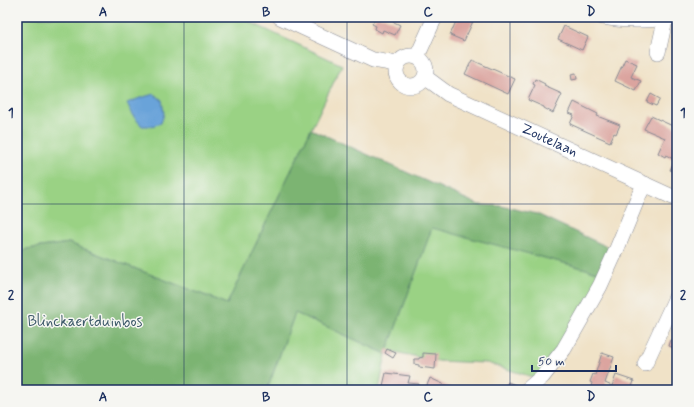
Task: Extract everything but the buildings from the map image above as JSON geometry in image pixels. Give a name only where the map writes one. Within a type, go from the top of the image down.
[{"type":"street","points":[[280,17],[373,60],[397,64]]},
{"type":"street","points":[[417,57],[435,17]]},
{"type":"street","points":[[603,17],[633,21],[670,18]]},
{"type":"street","points":[[658,52],[664,25],[670,18]]},
{"type":"street","points":[[411,55],[417,57],[422,60],[425,65],[425,77],[416,85],[404,85],[396,76],[395,70],[397,64],[405,56],[411,55]]},
{"type":"street","name":"Zoutelaan","points":[[425,77],[448,94],[677,199]]},
{"type":"street","points":[[527,390],[543,376],[564,349],[600,286],[645,184]]},
{"type":"street","points":[[645,364],[677,295]]},
{"type":"green space","points":[[17,17],[239,17],[342,65],[227,304],[69,243],[27,249],[17,255]]},
{"type":"green space","name":"Blinckaertduinbos","points":[[311,129],[479,205],[501,206],[537,214],[616,251],[605,274],[432,228],[386,354],[295,313],[267,390],[17,390],[17,255],[27,249],[69,243],[227,304]]},
{"type":"green space","points":[[432,227],[605,274],[539,379],[487,363],[436,361],[395,352],[386,354]]},
{"type":"green space","points":[[295,313],[386,354],[379,390],[267,390]]},
{"type":"water","points":[[154,94],[162,100],[164,114],[161,123],[152,126],[142,126],[134,117],[127,103]]}]
